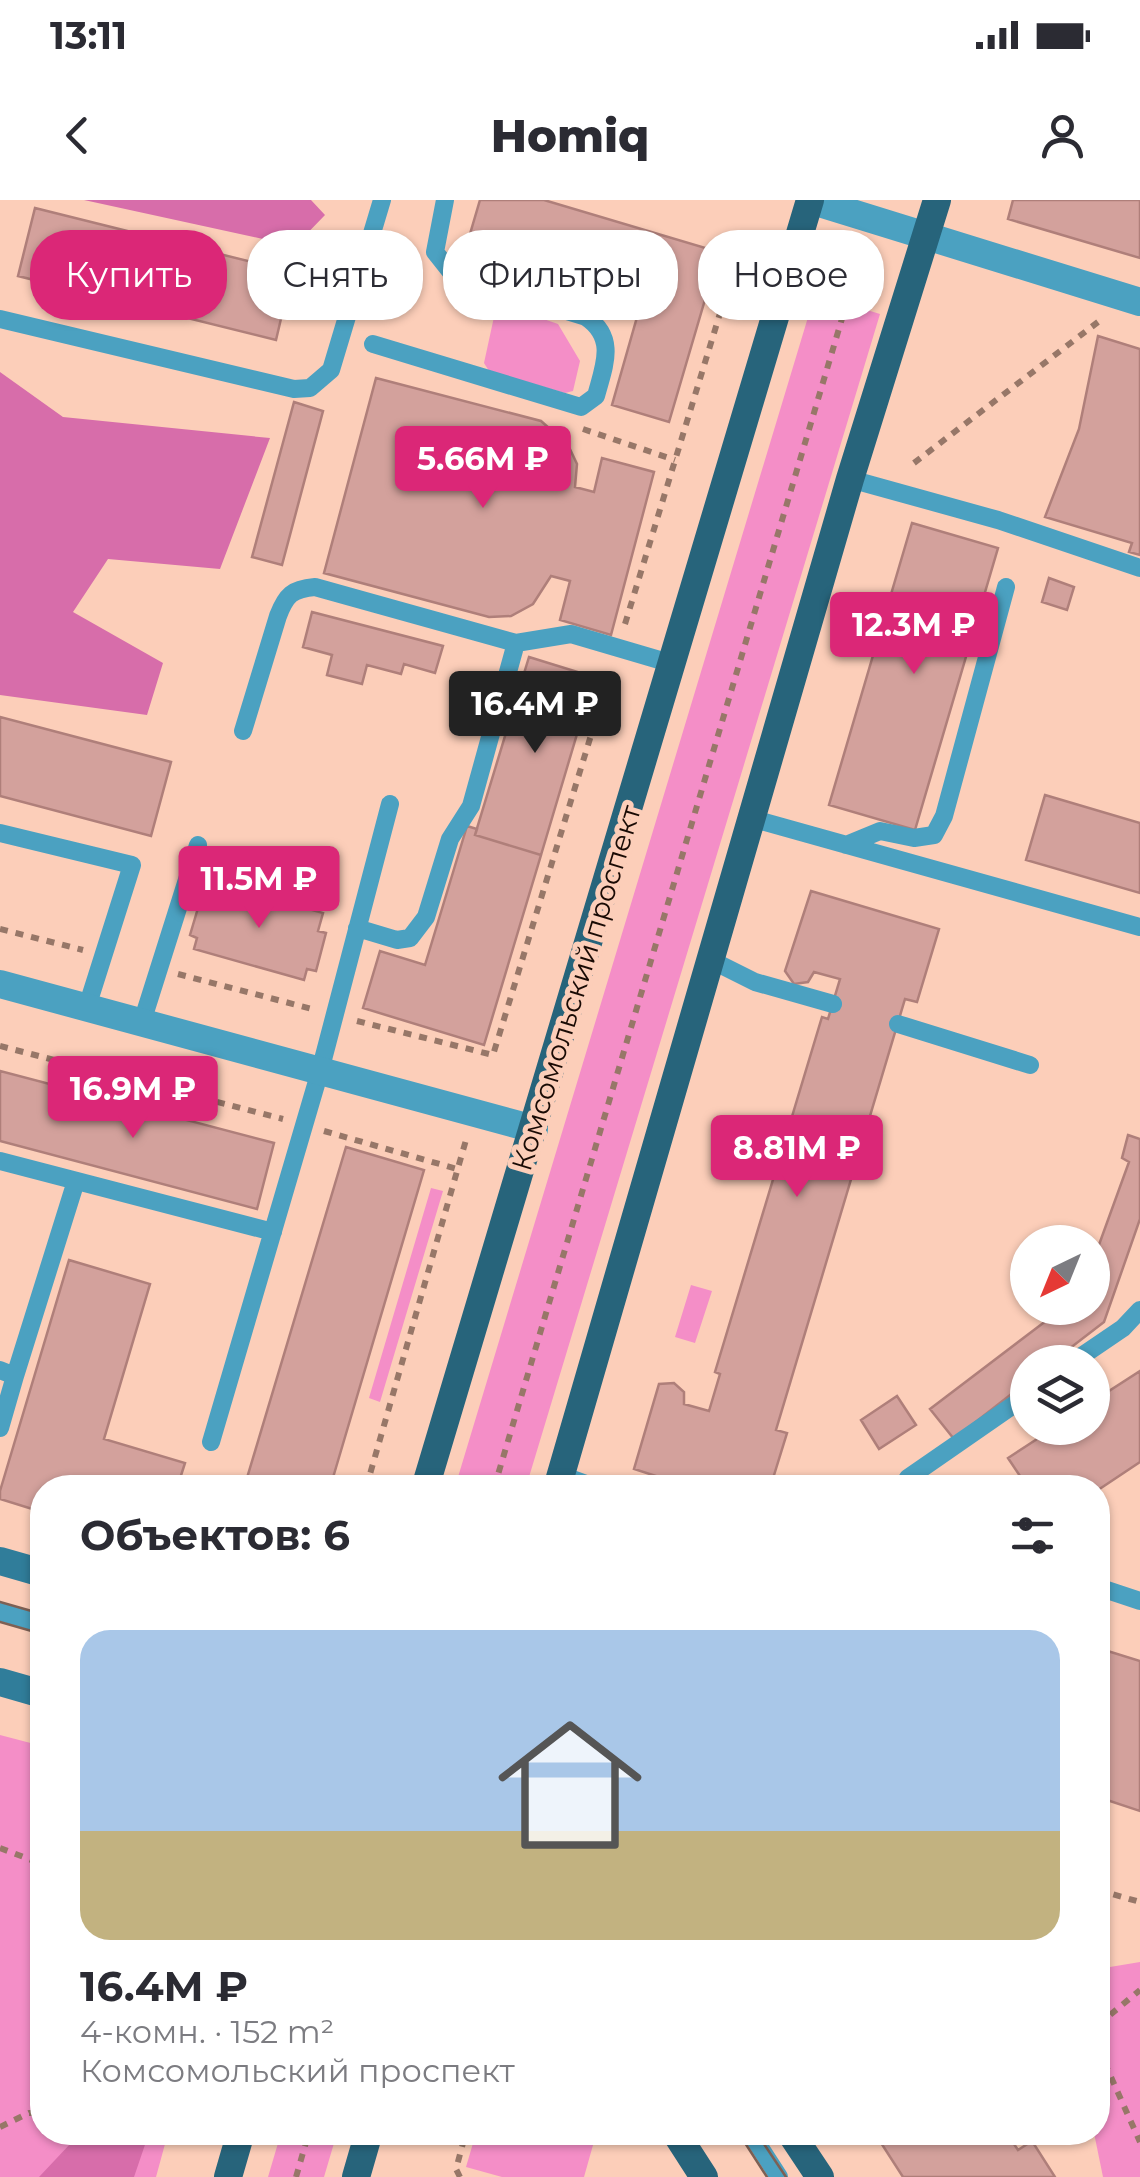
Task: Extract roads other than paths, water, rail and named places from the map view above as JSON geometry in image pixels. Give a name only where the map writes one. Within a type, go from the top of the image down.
[{"type":"main road","name":"Комсомольский проспект","points":[[429,1475],[810,200]]},
{"type":"main road","points":[[561,1475],[850,479],[937,200]]},
{"type":"main road","points":[[0,1561],[30,1570]]},
{"type":"main road","points":[[0,1682],[30,1691]]},
{"type":"main road","points":[[228,2177],[237,2145]]},
{"type":"main road","points":[[356,2177],[365,2145]]},
{"type":"main road","points":[[683,2145],[704,2177]]},
{"type":"main road","points":[[799,2145],[820,2177]]},
{"type":"street","points":[[810,200],[1140,302]]},
{"type":"street","points":[[0,984],[534,1129]]},
{"type":"lane","points":[[0,320],[294,389],[310,388],[331,370],[382,200]]},
{"type":"lane","points":[[373,344],[581,406],[596,396],[606,354],[606,337],[599,326],[586,318],[454,276],[435,252],[445,200]]},
{"type":"lane","points":[[850,479],[998,520],[1140,568]]},
{"type":"lane","points":[[243,732],[278,616],[285,597],[296,588],[314,586],[516,643],[571,634],[672,664]]},
{"type":"lane","points":[[846,845],[880,830],[914,838],[934,835],[944,816],[1006,588]]},
{"type":"lane","points":[[357,928],[396,940],[418,931],[450,840],[471,806],[516,643]]},
{"type":"lane","points":[[211,1442],[320,1070],[390,804]]},
{"type":"lane","points":[[754,819],[1140,927]]},
{"type":"lane","points":[[0,833],[132,865],[87,1008]]},
{"type":"lane","points":[[142,1022],[198,845]]},
{"type":"lane","points":[[713,962],[755,982],[833,1004]]},
{"type":"lane","points":[[898,1024],[1030,1065]]},
{"type":"lane","points":[[0,1161],[273,1232]]},
{"type":"lane","points":[[0,1428],[8,1373],[76,1181]]},
{"type":"lane","points":[[1098,1345],[1140,1310]]},
{"type":"lane","points":[[912,1475],[1010,1407]]},
{"type":"lane","points":[[1110,1591],[1140,1601]]},
{"type":"lane","points":[[0,1612],[30,1621]]},
{"type":"lane","points":[[758,2145],[779,2177]]},
{"type":"tram line","points":[[0,1602],[30,1611]]},
{"type":"tram line","points":[[0,1622],[30,1631]]},
{"type":"tram line","points":[[746,2145],[767,2177]]},
{"type":"tram line","points":[[765,2145],[786,2177]]}]
